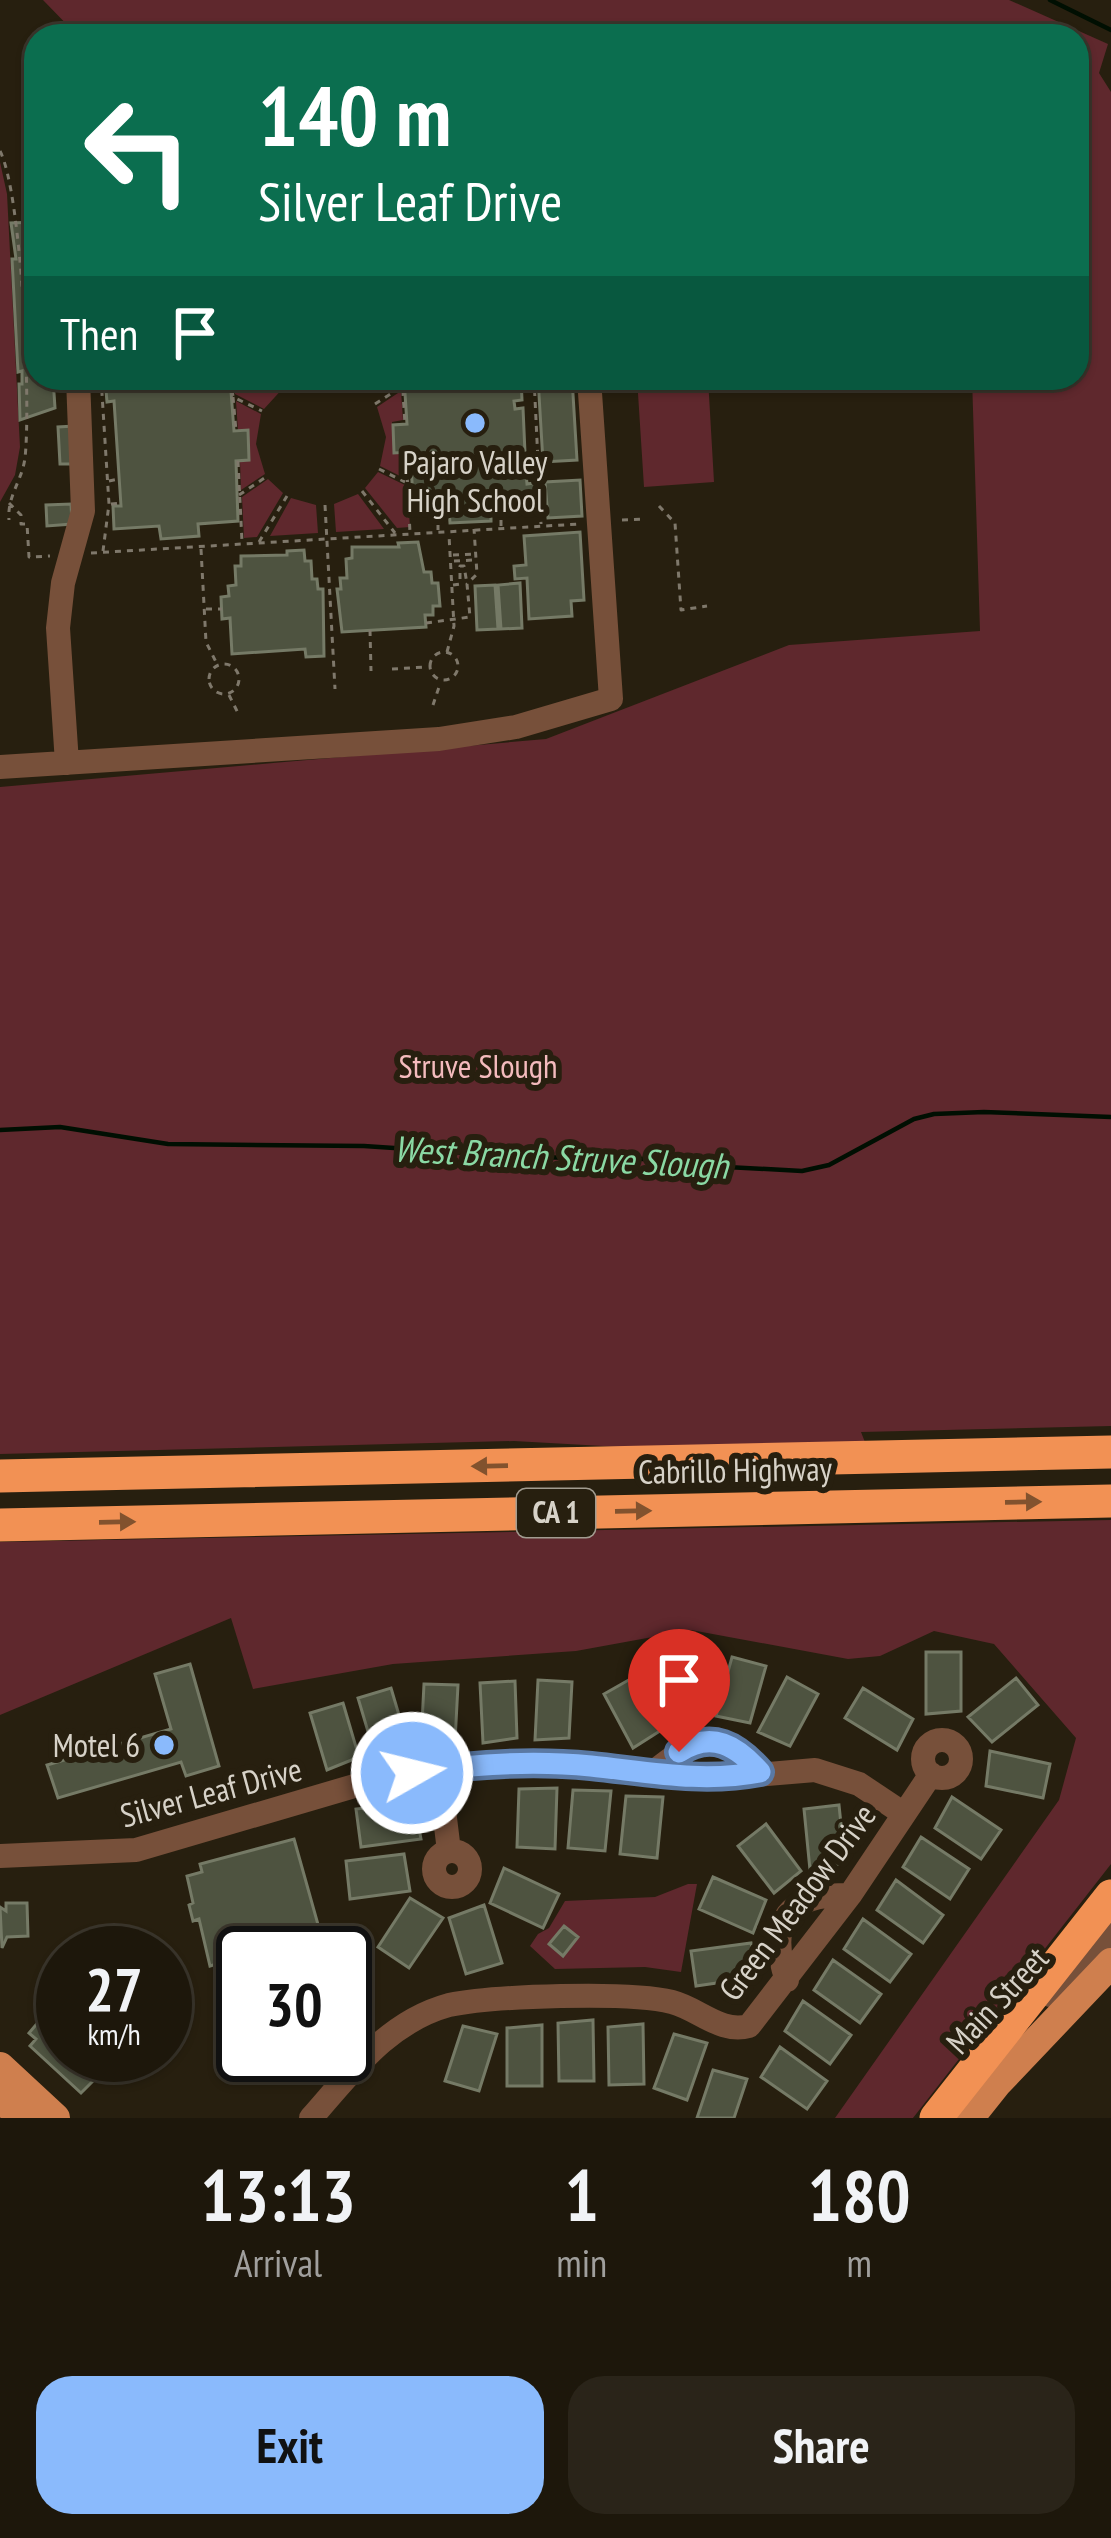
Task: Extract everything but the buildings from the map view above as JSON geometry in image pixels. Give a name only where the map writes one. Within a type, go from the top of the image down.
[{"type":"highway","name":"Cabrillo Highway","points":[[0,1476],[1111,1452]]},
{"type":"highway","name":"Cabrillo Highway","points":[[0,1525],[1111,1501]]},
{"type":"highway","points":[[936,2118],[1111,1896]]},
{"type":"main road","name":"Main Street","points":[[970,2118],[1111,1963]]},
{"type":"main road","points":[[0,2067],[55,2118]]},
{"type":"main road","points":[[0,2097],[23,2118]]},
{"type":"street","points":[[67,763],[58,628],[61,595],[83,512],[78,390]]},
{"type":"street","points":[[0,767],[466,736],[540,721],[611,699],[590,390]]},
{"type":"street","points":[[651,1774],[688,1746],[707,1741],[731,1745],[760,1772]]},
{"type":"street","name":"Silver Leaf Drive","points":[[0,1856],[136,1850],[368,1782],[439,1769],[547,1763],[710,1779],[801,1769],[831,1773],[872,1791],[904,1814]]},
{"type":"street","points":[[439,1769],[449,1851]]},
{"type":"street","name":"Green Meadow Drive","points":[[311,2118],[392,2032],[421,2014],[460,2002],[647,1998],[688,2007],[738,2036],[756,2021],[850,1895],[931,1774]]},
{"type":"street","points":[[787,1980],[777,1946],[787,1915],[815,1896],[850,1895]]},
{"type":"street","name":"Main Street","points":[[936,2118],[1111,1933]]},
{"type":"path","points":[[0,151],[12,190],[24,385]]},
{"type":"path","points":[[8,520],[8,502],[25,457],[24,390]]},
{"type":"path","points":[[102,390],[109,504],[103,552]]},
{"type":"path","points":[[232,390],[236,431]]},
{"type":"path","points":[[375,404],[396,390]]},
{"type":"path","points":[[402,390],[405,424]]},
{"type":"path","points":[[535,390],[541,526]]},
{"type":"path","points":[[233,397],[262,411]]},
{"type":"path","points":[[104,428],[116,428]]},
{"type":"path","points":[[406,452],[410,533]]},
{"type":"path","points":[[238,461],[243,544]]},
{"type":"path","points":[[379,469],[407,483]]},
{"type":"path","points":[[239,495],[266,476]]},
{"type":"path","points":[[107,481],[119,479]]},
{"type":"path","points":[[362,491],[396,535]]},
{"type":"path","points":[[258,543],[287,496]]},
{"type":"path","points":[[501,498],[501,528]]},
{"type":"path","points":[[438,501],[438,532]]},
{"type":"path","points":[[8,502],[21,515],[21,524],[27,524],[29,557],[52,556]]},
{"type":"path","points":[[109,504],[121,503]]},
{"type":"path","points":[[325,506],[335,689]]},
{"type":"path","points":[[659,506],[675,523],[681,610],[707,606]]},
{"type":"path","points":[[620,520],[644,519]]},
{"type":"path","points":[[83,554],[589,523]]},
{"type":"path","points":[[467,584],[477,574],[474,529]]},
{"type":"path","points":[[448,531],[454,619],[448,652]]},
{"type":"path","points":[[201,547],[206,642],[218,666]]},
{"type":"path","points":[[450,558],[476,557]]},
{"type":"path","points":[[426,623],[470,617],[464,566],[460,566],[460,584],[452,585]]},
{"type":"path","points":[[439,595],[452,593]]},
{"type":"path","points":[[204,609],[221,609]]},
{"type":"path","points":[[370,630],[371,671]]},
{"type":"path","points":[[448,652],[457,659],[458,669],[450,680],[441,680],[430,667],[436,654],[448,652]]},
{"type":"path","points":[[228,665],[238,675],[238,684],[229,694],[214,691],[209,682],[218,666],[228,665]]},
{"type":"path","points":[[392,669],[430,667]]},
{"type":"path","points":[[433,705],[441,680]]},
{"type":"path","points":[[229,694],[239,715]]},
{"type":"green space","name":"Struve Slough","points":[[43,0],[1009,0],[1063,24],[66,24]]},
{"type":"green space","name":"Struve Slough","points":[[1089,36],[1108,44],[1099,73],[1111,92],[1111,1426],[861,1432],[870,1455],[763,1455],[514,1441],[0,1454],[0,787],[546,739],[789,645],[980,631],[972,390],[1089,390]]},
{"type":"green space","points":[[0,162],[7,194],[20,447],[15,475],[0,502]]},
{"type":"green space","points":[[235,390],[281,390],[264,409]]},
{"type":"green space","points":[[638,390],[709,390],[714,482],[644,487]]},
{"type":"green space","points":[[401,391],[403,420],[392,422],[394,450],[405,450],[406,479],[380,466],[386,437],[377,407]]},
{"type":"green space","points":[[236,401],[261,414],[256,444],[265,474],[241,490],[240,461],[249,459],[248,431],[238,431]]},
{"type":"green space","points":[[378,472],[407,486],[410,527],[397,528],[365,488]]},
{"type":"green space","points":[[268,479],[283,493],[257,537],[244,538],[242,497]]},
{"type":"green space","points":[[358,494],[384,529],[336,532],[334,504]]},
{"type":"green space","points":[[291,498],[316,505],[318,533],[270,536]]},
{"type":"green space","points":[[1111,1520],[1111,1864],[913,2118],[835,2118],[1059,1800],[1076,1738],[994,1644],[934,1631],[880,1656],[848,1659],[691,1630],[576,1651],[393,1664],[253,1689],[231,1618],[0,1715],[0,1542]]},
{"type":"green space","points":[[697,1884],[681,1972],[645,1967],[555,1969],[530,1946],[549,1928],[565,1901],[655,1897]]},
{"type":"waterway","points":[[1050,0],[1111,30]]},
{"type":"waterway","name":"West Branch Struve Slough","points":[[0,1130],[60,1127],[168,1144],[364,1146],[802,1171],[829,1165],[914,1119],[934,1114],[1111,1117]]},
{"type":"place","name":"Pajaro Valley High School","points":[[475,423]]},
{"type":"place","name":"Motel 6","points":[[164,1745]]},
{"type":"route","points":[[412,1773],[515,1763],[591,1766],[682,1778],[723,1779],[760,1772],[724,1742],[697,1742],[679,1752]]}]
